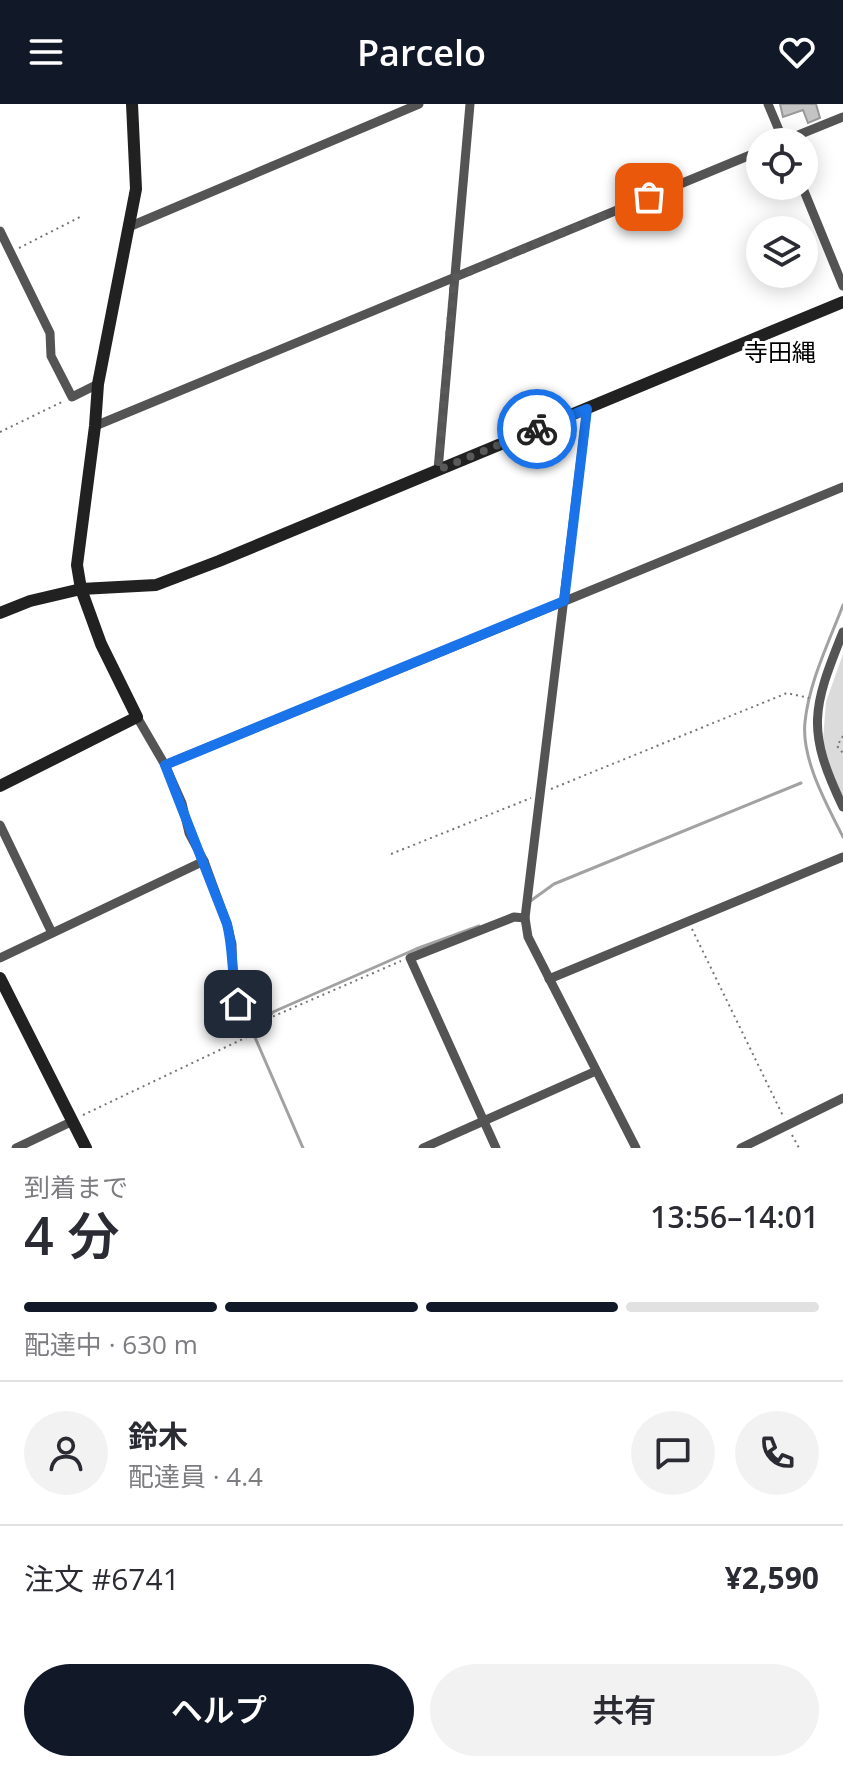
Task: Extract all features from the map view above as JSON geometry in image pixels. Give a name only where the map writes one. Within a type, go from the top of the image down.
[{"type":"street","points":[[132,104],[137,164],[131,226],[98,384],[77,565],[81,589],[101,644],[165,765],[182,803],[189,833],[204,861],[232,944],[233,984],[251,1031]]},
{"type":"street","points":[[131,226],[419,104]]},
{"type":"street","points":[[438,470],[470,104]]},
{"type":"street","points":[[768,104],[777,128]]},
{"type":"street","points":[[817,128],[843,117]]},
{"type":"street","points":[[95,426],[746,157]]},
{"type":"street","points":[[808,200],[843,286]]},
{"type":"street","points":[[0,231],[50,333],[51,356],[72,397],[98,384]]},
{"type":"street","points":[[0,613],[30,601],[81,589],[156,585],[843,302]]},
{"type":"street","points":[[587,409],[525,918],[528,937],[636,1148]]},
{"type":"street","points":[[165,765],[843,487]]},
{"type":"street","points":[[843,632],[818,701],[816,730],[819,750],[843,807]]},
{"type":"street","points":[[0,786],[137,717]]},
{"type":"street","points":[[0,825],[52,933]]},
{"type":"street","points":[[549,979],[843,857]]},
{"type":"street","points":[[0,958],[204,861]]},
{"type":"street","points":[[496,1148],[410,958],[514,917],[525,918]]},
{"type":"street","points":[[0,978],[86,1148]]},
{"type":"street","points":[[423,1148],[596,1071]]},
{"type":"street","points":[[741,1148],[843,1098]]},
{"type":"street","points":[[16,1148],[73,1121]]},
{"type":"path","points":[[11,252],[82,216]]},
{"type":"path","points":[[0,432],[72,397]]},
{"type":"path","points":[[391,854],[787,693],[818,701]]},
{"type":"path","points":[[843,736],[837,746],[843,753]]},
{"type":"path","points":[[688,921],[799,1148]]},
{"type":"path","points":[[73,1121],[251,1031],[274,1016],[404,960]]},
{"type":"shaded area","points":[[843,654],[843,798],[822,753],[826,702]]},
{"type":"building","points":[[780,104],[816,104],[820,118],[808,123],[803,110],[783,117]]},
{"type":"waterway","points":[[843,605],[820,662],[805,722],[811,766],[843,837]]},
{"type":"waterway","points":[[529,902],[554,884],[801,783]]},
{"type":"waterway","points":[[303,1148],[254,1035],[273,1012],[416,949],[479,926]]},
{"type":"way so far","points":[[537,429],[438,470],[454,278],[649,197]]},
{"type":"district","name":"寺田縄","points":[[780,353]]},
{"type":"route","points":[[238,1004],[227,924],[165,765],[564,601],[587,409],[537,429]]}]
